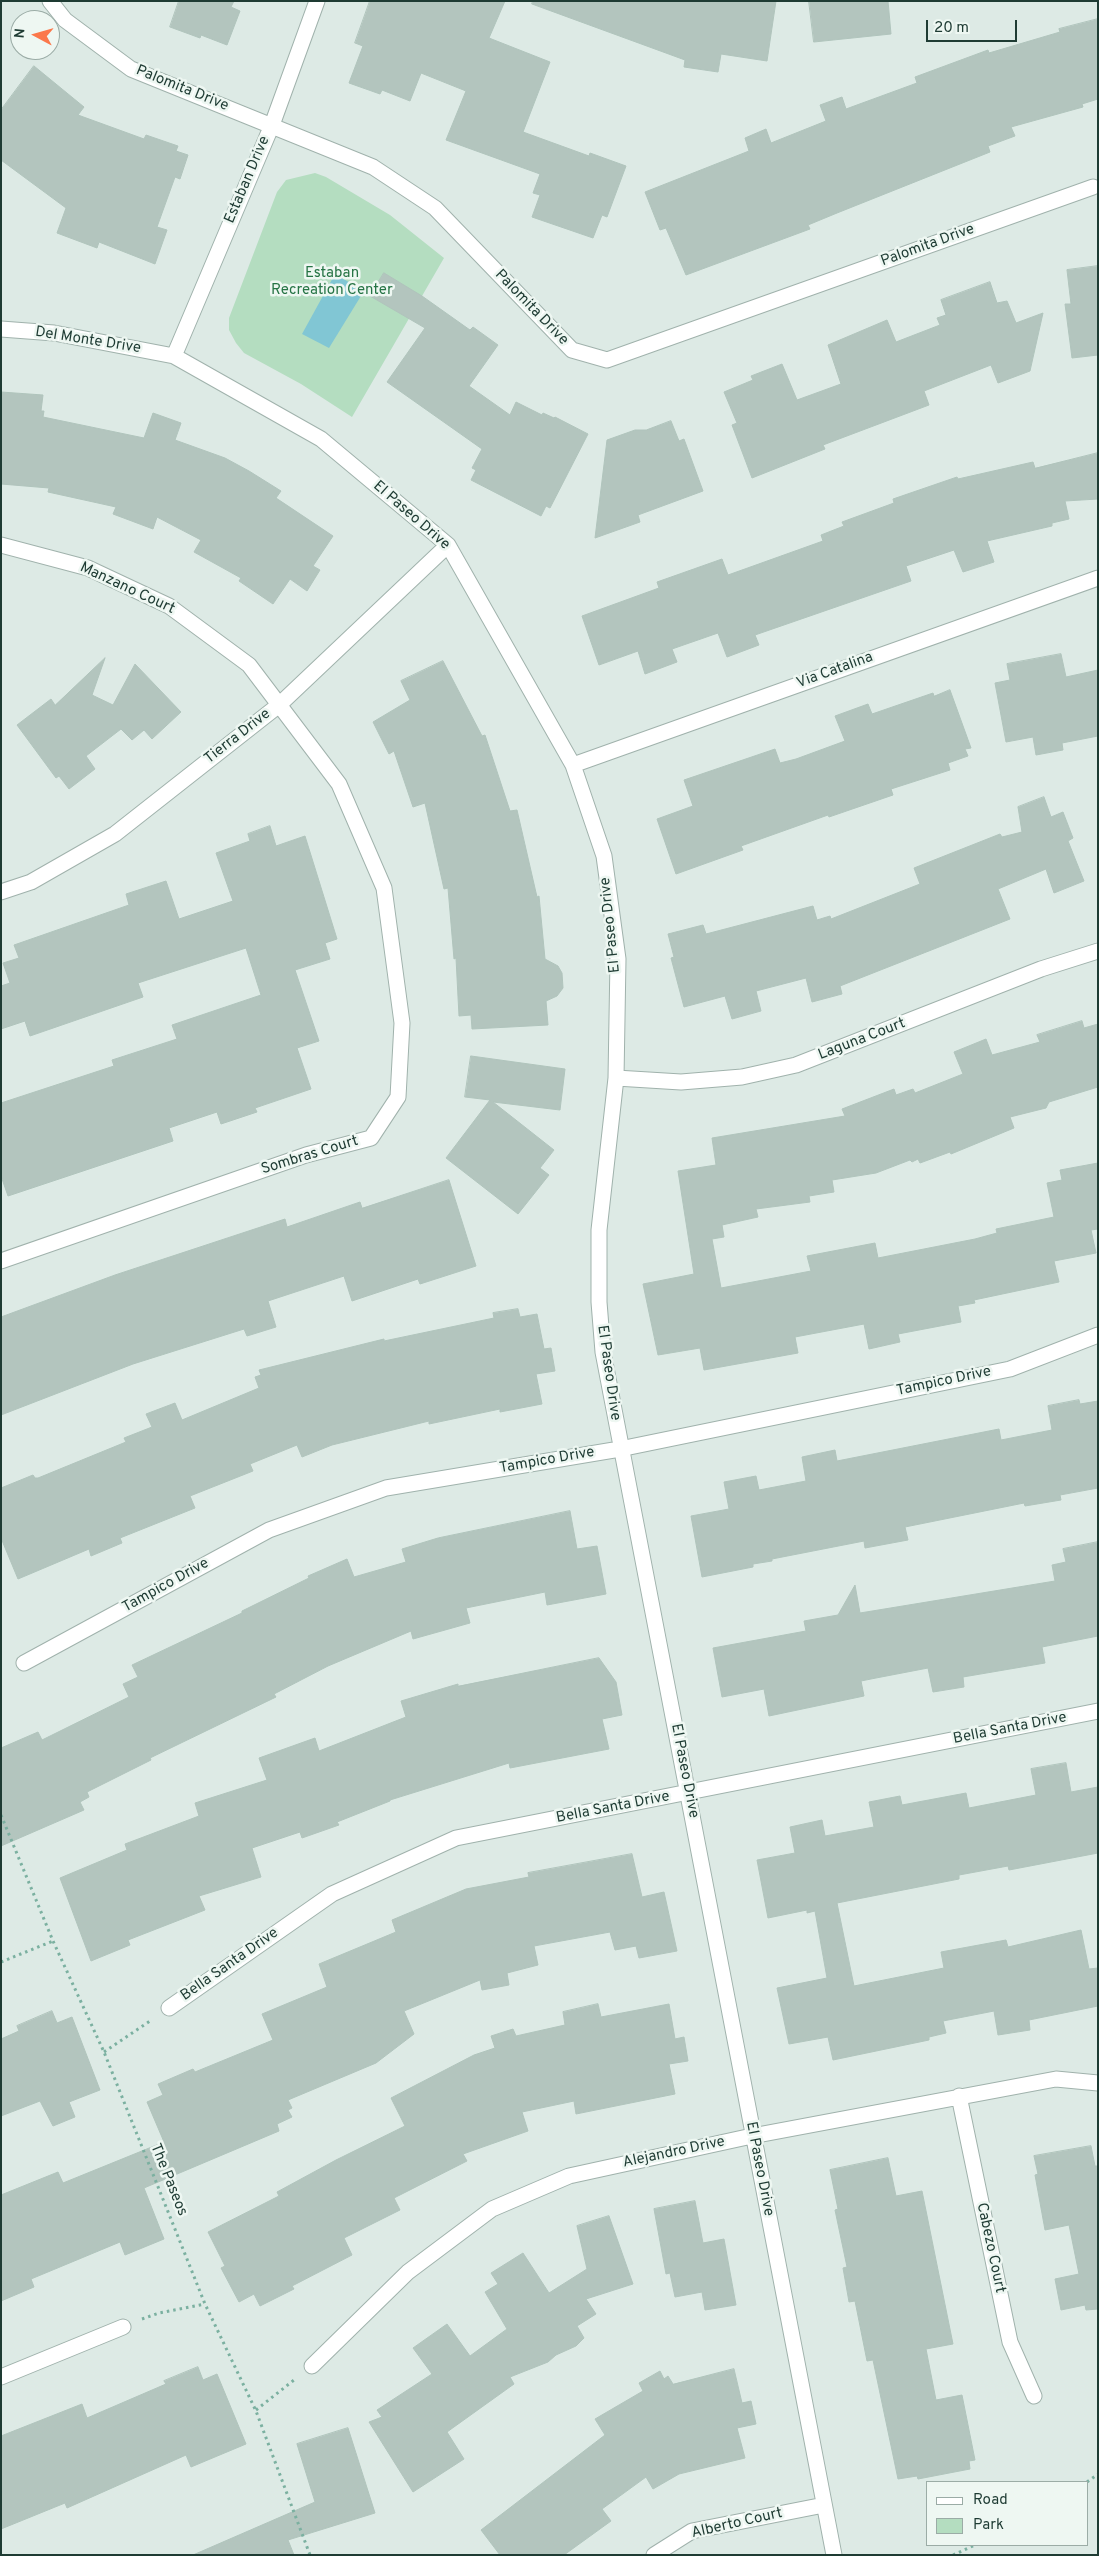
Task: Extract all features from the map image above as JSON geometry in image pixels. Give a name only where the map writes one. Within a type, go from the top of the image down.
[{"type":"street","name":"Palomita Drive","points":[[50,1],[65,20],[131,69],[372,167],[435,208],[572,350],[607,360],[1093,187]]},
{"type":"street","name":"Estaban Drive","points":[[174,356],[272,125],[316,1]]},
{"type":"street","name":"Del Monte Drive","points":[[1,329],[54,332],[174,356]]},
{"type":"street","name":"El Paseo Drive","points":[[174,356],[321,439],[448,545],[573,765],[604,856],[618,959],[616,1078],[599,1230],[599,1302],[603,1352],[620,1449],[834,2555]]},
{"type":"street","name":"Manzano Court","points":[[1,545],[88,568],[169,606],[249,665],[280,704]]},
{"type":"street","name":"Tierra Drive","points":[[1,892],[31,882],[116,834],[280,704],[448,545]]},
{"type":"street","name":"Via Catalina","points":[[573,765],[1098,578]]},
{"type":"street","name":"Sombras Court","points":[[1,1261],[306,1155],[371,1138],[398,1097],[402,1023],[384,888],[339,784],[280,704]]},
{"type":"street","name":"Laguna Court","points":[[616,1078],[681,1082],[742,1077],[796,1065],[1041,969],[1098,951]]},
{"type":"street","name":"Tampico Drive","points":[[24,1664],[278,1526],[386,1488],[620,1449],[1010,1369],[1098,1335]]},
{"type":"street","name":"Bella Santa Drive","points":[[169,2008],[332,1894],[456,1838],[1098,1711]]},
{"type":"street","name":"Alejandro Drive","points":[[312,2366],[408,2272],[492,2209],[569,2176],[752,2136],[959,2096],[1056,2079],[1098,2083]]},
{"type":"street","name":"Cabezo Court","points":[[959,2096],[1010,2342],[1034,2396]]},
{"type":"street","points":[[1,2377],[123,2327]]},
{"type":"street","name":"Alberto Court","points":[[654,2555],[692,2531],[824,2505]]},
{"type":"path","name":"The Paseos","points":[[1,1816],[52,1941],[104,2052],[205,2304],[256,2410],[310,2555]]},
{"type":"path","points":[[1,1962],[52,1941]]},
{"type":"path","points":[[104,2052],[169,2008]]},
{"type":"path","points":[[123,2327],[159,2313],[205,2304]]},
{"type":"path","points":[[256,2410],[312,2366]]},
{"type":"path","points":[[953,2555],[973,2546]]},
{"type":"green space","name":"Estaban Recreation Center","points":[[315,173],[326,177],[390,215],[444,258],[352,417],[301,384],[244,353],[229,330],[229,318],[277,192],[286,180]]},
{"type":"water","points":[[335,274],[364,291],[329,348],[302,334]]},
{"type":"building","points":[[179,1],[234,1],[231,7],[240,11],[227,45],[201,35],[200,38],[170,27]]},
{"type":"building","points":[[370,1],[505,1],[489,38],[550,62],[523,132],[589,156],[590,153],[626,166],[607,217],[602,215],[593,238],[532,217],[540,195],[533,193],[540,174],[446,140],[466,91],[421,73],[410,101],[382,90],[380,94],[349,83],[363,46],[355,43]]},
{"type":"building","points":[[533,1],[776,1],[767,61],[721,54],[718,72],[684,67],[685,60],[532,4]]},
{"type":"building","points":[[809,1],[888,1],[891,34],[814,42]]},
{"type":"building","points":[[1098,19],[1098,99],[1082,104],[1083,107],[1011,127],[1015,136],[988,146],[990,152],[808,225],[810,229],[686,275],[666,228],[660,230],[645,192],[749,151],[745,138],[766,129],[771,143],[826,121],[820,105],[842,97],[846,109],[917,83],[915,77],[988,50],[989,53],[1060,32],[1059,29]]},
{"type":"building","points":[[34,66],[84,107],[78,115],[144,139],[146,135],[178,146],[176,151],[188,155],[180,179],[175,177],[157,227],[167,230],[155,264],[99,242],[97,248],[57,233],[66,208],[1,160],[1,110]]},
{"type":"building","points":[[1098,266],[1098,355],[1072,358],[1065,304],[1071,304],[1067,270]]},
{"type":"building","points":[[384,273],[422,296],[470,330],[473,327],[498,345],[469,386],[510,415],[516,402],[542,415],[543,413],[555,417],[588,434],[550,508],[546,506],[541,516],[471,480],[476,470],[472,468],[482,449],[387,382],[425,328],[370,296]]},
{"type":"building","points":[[990,282],[997,303],[1007,301],[1016,323],[1043,313],[1030,371],[998,383],[991,365],[924,391],[929,405],[823,445],[825,449],[752,478],[732,425],[737,423],[724,392],[753,380],[751,376],[782,364],[797,400],[841,384],[828,345],[887,320],[896,342],[940,325],[937,318],[946,315],[941,300]]},
{"type":"building","points":[[1,392],[43,395],[41,411],[44,411],[43,417],[144,438],[153,413],[181,423],[175,440],[225,458],[249,471],[281,491],[276,498],[333,536],[313,566],[320,570],[307,591],[290,579],[273,604],[239,581],[241,578],[194,552],[201,540],[157,517],[153,529],[113,514],[116,507],[48,492],[49,488],[1,484]]},
{"type":"building","points":[[671,421],[679,441],[684,439],[703,491],[638,515],[640,522],[595,538],[607,440],[635,430],[646,430]]},
{"type":"building","points":[[1098,453],[1098,499],[1065,501],[1069,519],[1052,523],[1052,526],[987,541],[994,562],[963,572],[954,550],[906,566],[911,581],[755,635],[759,645],[727,657],[718,633],[672,649],[677,662],[645,674],[638,651],[599,665],[582,616],[659,588],[657,582],[722,559],[728,575],[823,541],[821,535],[844,526],[842,522],[894,503],[893,499],[957,477],[958,479],[1033,462],[1035,468]]},
{"type":"building","points":[[1061,654],[1066,677],[1098,670],[1098,736],[1062,743],[1063,750],[1036,755],[1033,737],[1006,742],[995,683],[1010,680],[1007,664]]},
{"type":"building","points":[[105,658],[92,695],[113,705],[135,664],[181,712],[152,739],[144,730],[132,740],[121,729],[86,756],[95,769],[69,789],[59,776],[56,778],[17,725],[51,699],[55,705]]},
{"type":"building","points":[[443,661],[482,736],[485,735],[510,811],[517,810],[537,897],[539,896],[545,959],[558,966],[562,973],[563,988],[557,996],[546,1001],[548,1025],[472,1029],[471,1015],[459,1016],[456,958],[454,959],[448,888],[444,889],[425,803],[413,807],[394,751],[389,754],[373,722],[410,700],[401,681]]},
{"type":"building","points":[[950,690],[971,748],[965,749],[968,756],[948,763],[950,770],[891,789],[893,795],[829,817],[828,815],[741,846],[743,850],[676,874],[657,819],[693,806],[684,780],[775,749],[780,763],[796,759],[845,741],[835,716],[868,704],[872,714],[933,693],[934,696]]},
{"type":"building","points":[[1044,797],[1051,817],[1063,812],[1073,838],[1068,841],[1084,881],[1054,893],[1046,869],[998,889],[1010,919],[840,986],[842,994],[812,1002],[806,978],[756,991],[761,1011],[732,1019],[725,996],[684,1007],[671,958],[674,957],[668,934],[703,925],[706,934],[813,906],[817,920],[830,916],[831,919],[920,884],[914,868],[1000,834],[1002,837],[1022,832],[1018,807]]},
{"type":"building","points":[[270,826],[276,846],[305,836],[337,939],[325,943],[330,959],[295,970],[319,1041],[297,1048],[311,1089],[255,1108],[257,1112],[221,1124],[217,1112],[169,1128],[173,1141],[8,1196],[1,1176],[1,1103],[114,1066],[112,1060],[177,1039],[172,1025],[261,995],[246,948],[138,983],[143,997],[30,1036],[25,1021],[1,1029],[1,986],[10,983],[3,963],[19,958],[14,945],[129,905],[126,894],[166,881],[179,919],[233,901],[216,853],[250,841],[248,834]]},
{"type":"building","points":[[1082,1021],[1084,1028],[1098,1024],[1098,1087],[1049,1102],[1046,1108],[1010,1117],[1014,1128],[951,1154],[950,1152],[920,1163],[918,1159],[912,1162],[910,1160],[876,1173],[832,1180],[834,1192],[809,1196],[810,1202],[756,1209],[758,1217],[722,1225],[724,1237],[712,1239],[721,1288],[811,1271],[807,1256],[875,1243],[878,1258],[975,1239],[997,1233],[996,1229],[1054,1217],[1047,1183],[1062,1180],[1060,1170],[1098,1163],[1098,1229],[1091,1230],[1096,1253],[1054,1261],[1059,1282],[974,1300],[975,1303],[958,1306],[961,1322],[898,1334],[900,1342],[869,1349],[864,1324],[795,1337],[798,1353],[704,1370],[700,1348],[658,1355],[643,1284],[694,1274],[678,1171],[716,1165],[712,1138],[845,1116],[842,1109],[894,1089],[896,1095],[913,1089],[915,1093],[963,1074],[954,1052],[986,1039],[992,1055],[1040,1042],[1037,1035]]},
{"type":"building","points":[[471,1056],[565,1069],[560,1110],[493,1102],[554,1150],[540,1168],[549,1175],[518,1214],[446,1158],[490,1100],[465,1097]]},
{"type":"building","points":[[449,1180],[476,1266],[420,1284],[418,1279],[352,1301],[344,1276],[268,1301],[276,1327],[247,1336],[244,1329],[133,1364],[1,1415],[1,1317],[115,1275],[285,1219],[287,1227],[360,1202],[362,1208]]},
{"type":"building","points":[[518,1309],[520,1317],[537,1314],[544,1349],[551,1348],[555,1371],[536,1374],[542,1404],[500,1412],[500,1409],[429,1424],[429,1421],[332,1445],[302,1457],[297,1445],[250,1464],[253,1471],[190,1496],[195,1508],[120,1538],[122,1543],[91,1556],[89,1549],[18,1579],[1,1538],[1,1488],[33,1475],[35,1478],[38,1478],[126,1442],[124,1438],[152,1427],[146,1414],[175,1403],[182,1420],[259,1388],[255,1377],[261,1375],[259,1370],[384,1339],[384,1341],[494,1318],[493,1313]]},
{"type":"building","points":[[1079,1400],[1080,1404],[1098,1401],[1098,1488],[1060,1495],[1061,1500],[1025,1506],[1024,1503],[905,1527],[908,1540],[865,1548],[864,1541],[772,1559],[772,1561],[753,1564],[753,1567],[702,1577],[691,1516],[729,1509],[724,1482],[756,1476],[759,1490],[806,1481],[802,1457],[835,1450],[837,1461],[999,1429],[1001,1440],[1052,1430],[1048,1406]]},
{"type":"building","points":[[570,1511],[577,1549],[597,1546],[606,1594],[547,1605],[545,1592],[466,1608],[470,1623],[413,1639],[411,1631],[328,1666],[274,1694],[276,1697],[150,1758],[151,1760],[87,1792],[89,1797],[80,1802],[84,1810],[1,1846],[1,1748],[38,1732],[42,1740],[129,1697],[123,1684],[138,1677],[132,1665],[242,1613],[242,1611],[309,1578],[308,1576],[347,1559],[354,1577],[406,1562],[402,1549],[438,1538]]},
{"type":"building","points":[[1098,1542],[1098,1636],[1042,1647],[1045,1663],[963,1677],[964,1687],[933,1692],[928,1668],[861,1681],[864,1696],[769,1716],[764,1689],[722,1697],[713,1648],[806,1631],[804,1621],[838,1615],[855,1585],[860,1613],[1055,1581],[1052,1565],[1066,1562],[1063,1549]]},
{"type":"building","points":[[599,1658],[616,1682],[622,1715],[602,1719],[609,1749],[510,1768],[509,1763],[390,1800],[337,1822],[339,1825],[302,1838],[300,1832],[252,1848],[261,1877],[199,1896],[205,1910],[128,1940],[130,1945],[91,1961],[60,1878],[127,1850],[125,1844],[199,1816],[195,1803],[267,1780],[259,1758],[315,1738],[319,1751],[406,1717],[401,1701],[458,1684],[458,1686]]},
{"type":"building","points":[[1066,1763],[1071,1792],[1098,1787],[1098,1853],[1009,1870],[1008,1866],[959,1875],[959,1879],[837,1903],[854,1986],[944,1968],[941,1952],[1006,1940],[1008,1947],[1081,1930],[1089,1969],[1098,1968],[1098,2006],[1029,2020],[1030,2030],[998,2035],[994,2011],[943,2021],[946,2033],[929,2037],[929,2040],[833,2060],[828,2037],[789,2044],[777,1988],[827,1978],[815,1911],[807,1913],[807,1910],[768,1918],[757,1860],[795,1853],[790,1827],[822,1820],[825,1836],[874,1827],[869,1802],[900,1796],[902,1805],[966,1793],[969,1808],[1036,1795],[1031,1769]]},
{"type":"building","points":[[632,1854],[642,1897],[664,1892],[677,1951],[639,1958],[636,1946],[615,1950],[610,1932],[534,1946],[538,1965],[507,1973],[509,1985],[482,1990],[480,1980],[404,2011],[414,2034],[376,2063],[288,2100],[292,2108],[288,2110],[292,2117],[277,2124],[279,2131],[144,2188],[164,2239],[125,2255],[120,2242],[31,2279],[34,2287],[1,2301],[1,2195],[58,2172],[63,2183],[164,2142],[147,2102],[163,2095],[158,2084],[193,2069],[195,2072],[273,2040],[262,2014],[327,1987],[319,1964],[396,1932],[392,1920],[466,1889],[529,1877],[528,1873]]},
{"type":"building","points":[[598,2004],[601,2017],[669,2004],[675,2039],[684,2037],[688,2061],[669,2064],[675,2094],[576,2114],[574,2101],[522,2112],[528,2131],[463,2154],[467,2161],[394,2198],[400,2210],[344,2238],[352,2255],[292,2286],[294,2289],[260,2306],[254,2294],[239,2302],[221,2268],[225,2266],[208,2232],[279,2196],[277,2192],[336,2160],[405,2126],[391,2098],[474,2055],[495,2048],[491,2036],[513,2029],[516,2036],[565,2025],[563,2012]]},
{"type":"building","points":[[52,2011],[57,2023],[72,2017],[100,2090],[69,2102],[75,2117],[53,2126],[40,2101],[1,2116],[1,2039],[19,2031],[17,2026]]},
{"type":"building","points":[[1091,2146],[1095,2166],[1098,2166],[1098,2309],[1086,2310],[1085,2305],[1061,2310],[1055,2279],[1079,2274],[1069,2225],[1045,2230],[1035,2175],[1038,2174],[1034,2156]]},
{"type":"building","points":[[888,2158],[896,2196],[922,2191],[953,2344],[926,2349],[936,2400],[962,2395],[975,2460],[969,2461],[970,2469],[918,2479],[917,2476],[898,2479],[873,2360],[867,2361],[855,2301],[849,2302],[843,2268],[847,2267],[835,2210],[838,2209],[830,2170]]},
{"type":"building","points":[[695,2201],[703,2243],[724,2239],[736,2305],[705,2310],[702,2292],[675,2297],[670,2273],[666,2274],[654,2209]]},
{"type":"building","points":[[609,2216],[633,2284],[586,2299],[596,2314],[577,2326],[584,2338],[576,2346],[556,2355],[548,2362],[510,2377],[514,2384],[447,2432],[464,2459],[413,2492],[369,2422],[382,2417],[377,2410],[432,2374],[413,2348],[447,2324],[470,2356],[507,2329],[485,2292],[498,2284],[491,2273],[523,2253],[549,2293],[587,2269],[577,2226]]},
{"type":"building","points":[[198,2367],[203,2380],[217,2374],[246,2444],[191,2467],[186,2455],[67,2508],[65,2503],[1,2529],[1,2436],[82,2404],[87,2418],[166,2384],[164,2381]]},
{"type":"building","points":[[734,2369],[742,2403],[751,2401],[756,2424],[737,2428],[745,2458],[679,2474],[653,2489],[646,2477],[602,2509],[611,2521],[564,2555],[500,2555],[481,2530],[605,2435],[595,2419],[643,2391],[639,2383],[660,2371],[664,2379],[668,2376],[673,2384]]},
{"type":"building","points":[[348,2428],[375,2513],[288,2540],[294,2555],[193,2555],[315,2502],[297,2444]]}]
